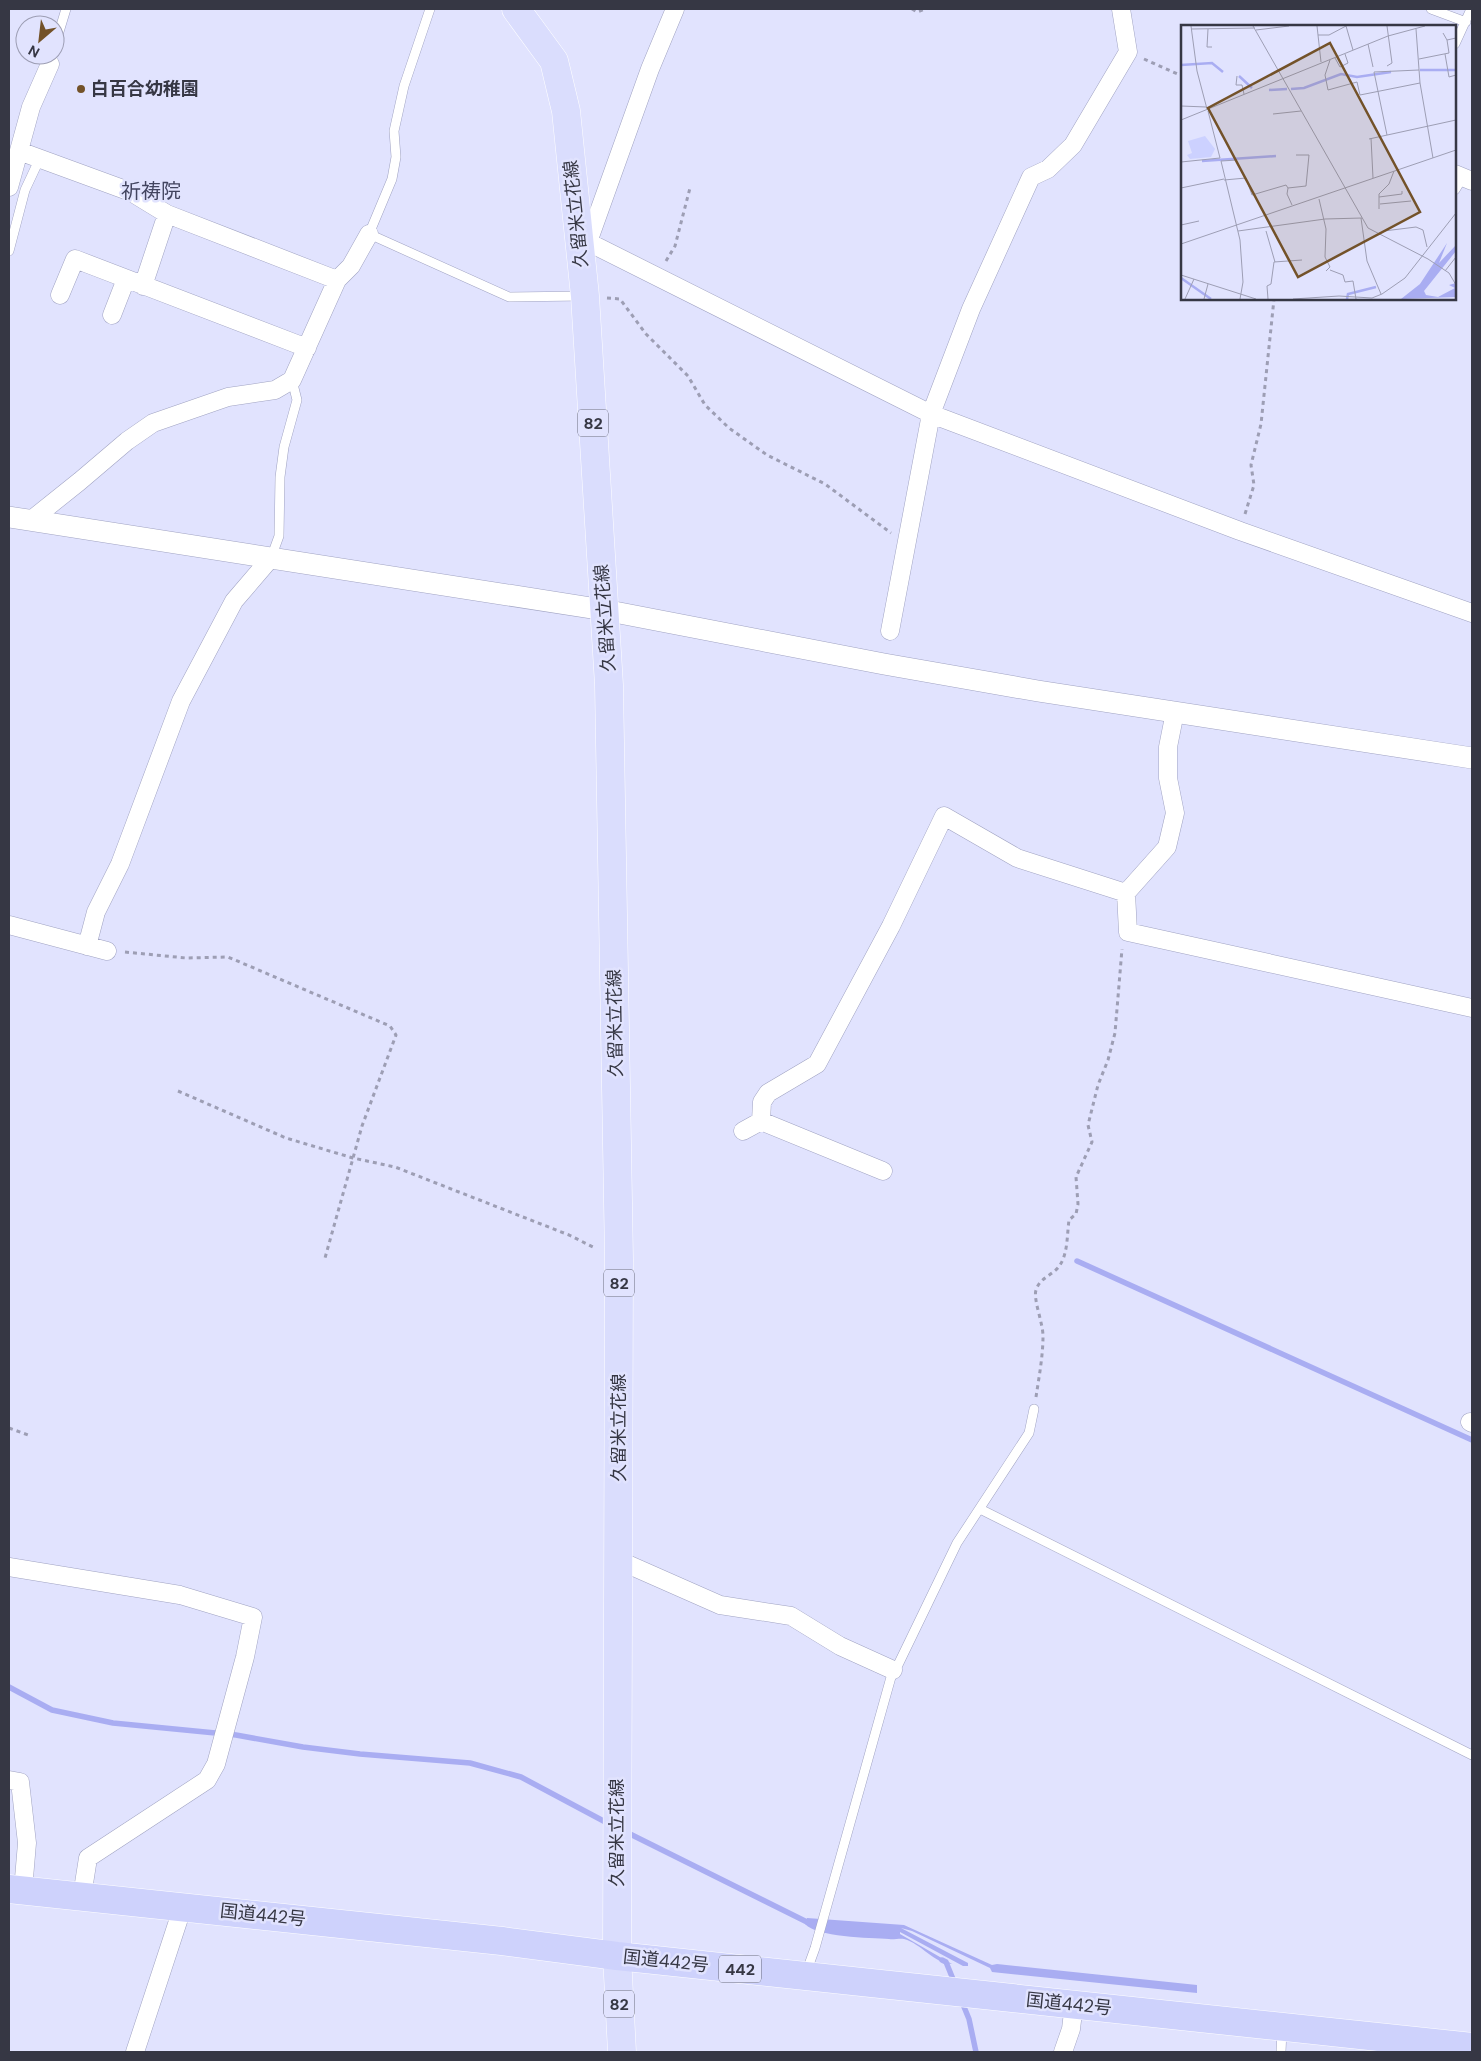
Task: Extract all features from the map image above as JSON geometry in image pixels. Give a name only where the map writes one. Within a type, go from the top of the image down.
[{"type":"highway","name":"国道442号","points":[[16,1890],[183,1906],[492,1940],[617,1956],[1472,2047]]},
{"type":"main road","name":"久留米立花線","points":[[516,9],[554,61],[566,111],[583,239],[609,685],[619,1259],[617,1956],[622,2052]]},
{"type":"street","points":[[675,9],[583,239],[931,414],[1240,530],[1472,613]]},
{"type":"street","points":[[890,631],[931,414],[971,309],[1031,177],[1048,169],[1073,145],[1128,52],[1121,9]]},
{"type":"street","points":[[9,186],[31,107],[48,65]]},
{"type":"street","points":[[18,151],[131,192],[167,214],[337,280]]},
{"type":"street","points":[[143,286],[167,214]]},
{"type":"street","points":[[30,521],[127,441],[153,423],[228,397],[275,390],[292,380],[337,280],[351,266],[369,234]]},
{"type":"street","points":[[60,295],[75,260],[307,348]]},
{"type":"street","points":[[112,315],[126,279]]},
{"type":"street","points":[[9,517],[604,610],[884,664],[1038,691],[1472,758]]},
{"type":"street","points":[[87,946],[96,912],[120,864],[181,701],[234,602],[270,559]]},
{"type":"street","points":[[1175,712],[1168,747],[1168,778],[1175,813],[1167,848],[1126,893],[1128,932],[1472,1008]]},
{"type":"street","points":[[761,1120],[762,1102],[768,1093],[817,1064],[891,926],[944,816],[1017,858],[1126,893]]},
{"type":"street","points":[[9,925],[107,951]]},
{"type":"street","points":[[743,1131],[761,1120]]},
{"type":"street","points":[[761,1120],[883,1170]]},
{"type":"street","points":[[618,1560],[720,1604],[791,1616],[840,1646],[893,1670]]},
{"type":"street","points":[[9,1566],[180,1595],[253,1617],[245,1656],[216,1764],[207,1780],[88,1858],[82,1896]]},
{"type":"street","points":[[9,1780],[20,1782],[28,1843],[16,1890]]},
{"type":"street","points":[[135,2052],[183,1906]]},
{"type":"street","points":[[1063,2052],[1071,2029],[1074,2004]]},
{"type":"lane","points":[[430,9],[404,86],[395,126],[396,157],[392,179],[369,234],[509,297],[585,296]]},
{"type":"lane","points":[[1431,9],[1466,22]]},
{"type":"lane","points":[[1456,42],[1471,9]]},
{"type":"lane","points":[[9,251],[25,190],[40,158]]},
{"type":"lane","points":[[270,559],[279,536],[280,477],[284,447],[297,400],[292,380]]},
{"type":"lane","points":[[805,1976],[815,1948],[893,1670],[897,1667],[957,1542],[1029,1433],[1034,1409]]},
{"type":"lane","points":[[980,1509],[1472,1755]]},
{"type":"lane","points":[[1281,2052],[1283,2026]]},
{"type":"path","points":[[912,9],[917,12],[925,9]]},
{"type":"path","points":[[1128,52],[1181,76]]},
{"type":"path","points":[[658,277],[675,246],[690,188]]},
{"type":"path","points":[[585,296],[620,299],[646,334],[688,376],[705,405],[729,428],[767,455],[825,484],[877,524],[906,543]]},
{"type":"path","points":[[1240,530],[1254,485],[1250,465],[1261,424],[1274,300]]},
{"type":"path","points":[[1034,1409],[1043,1337],[1042,1321],[1036,1302],[1036,1290],[1041,1280],[1060,1266],[1065,1252],[1069,1220],[1076,1214],[1076,1177],[1092,1142],[1088,1125],[1098,1085],[1108,1060],[1115,1033],[1123,945],[1128,932]]},
{"type":"path","points":[[107,951],[186,958],[228,957],[390,1026],[396,1035],[362,1126],[324,1258]]},
{"type":"path","points":[[178,1091],[286,1138],[353,1158],[395,1167],[569,1235],[619,1259]]},
{"type":"path","points":[[9,1428],[31,1436]]},
{"type":"water","points":[[807,1918],[904,1925],[992,1965],[1197,1985],[1197,1993],[992,1972],[990,1968],[912,1931],[901,1928],[968,1963],[968,1966],[963,1966],[900,1932],[900,1934],[952,1964],[945,1963],[904,1939],[857,1937],[820,1932],[805,1924]]},
{"type":"waterway","points":[[1077,1261],[1472,1440]]},
{"type":"waterway","points":[[9,1687],[52,1710],[113,1723],[236,1735],[303,1747],[360,1754],[470,1763],[521,1777],[611,1825]]},
{"type":"waterway","points":[[626,1832],[807,1922],[813,1923]]},
{"type":"waterway","points":[[942,1960],[946,1962],[955,1984]]},
{"type":"waterway","points":[[962,2002],[969,2019],[976,2052]]},
{"type":"place","name":"白百合幼稚園","points":[[81,89]]},
{"type":"district","name":"祈祷院","points":[[151,191]]}]
